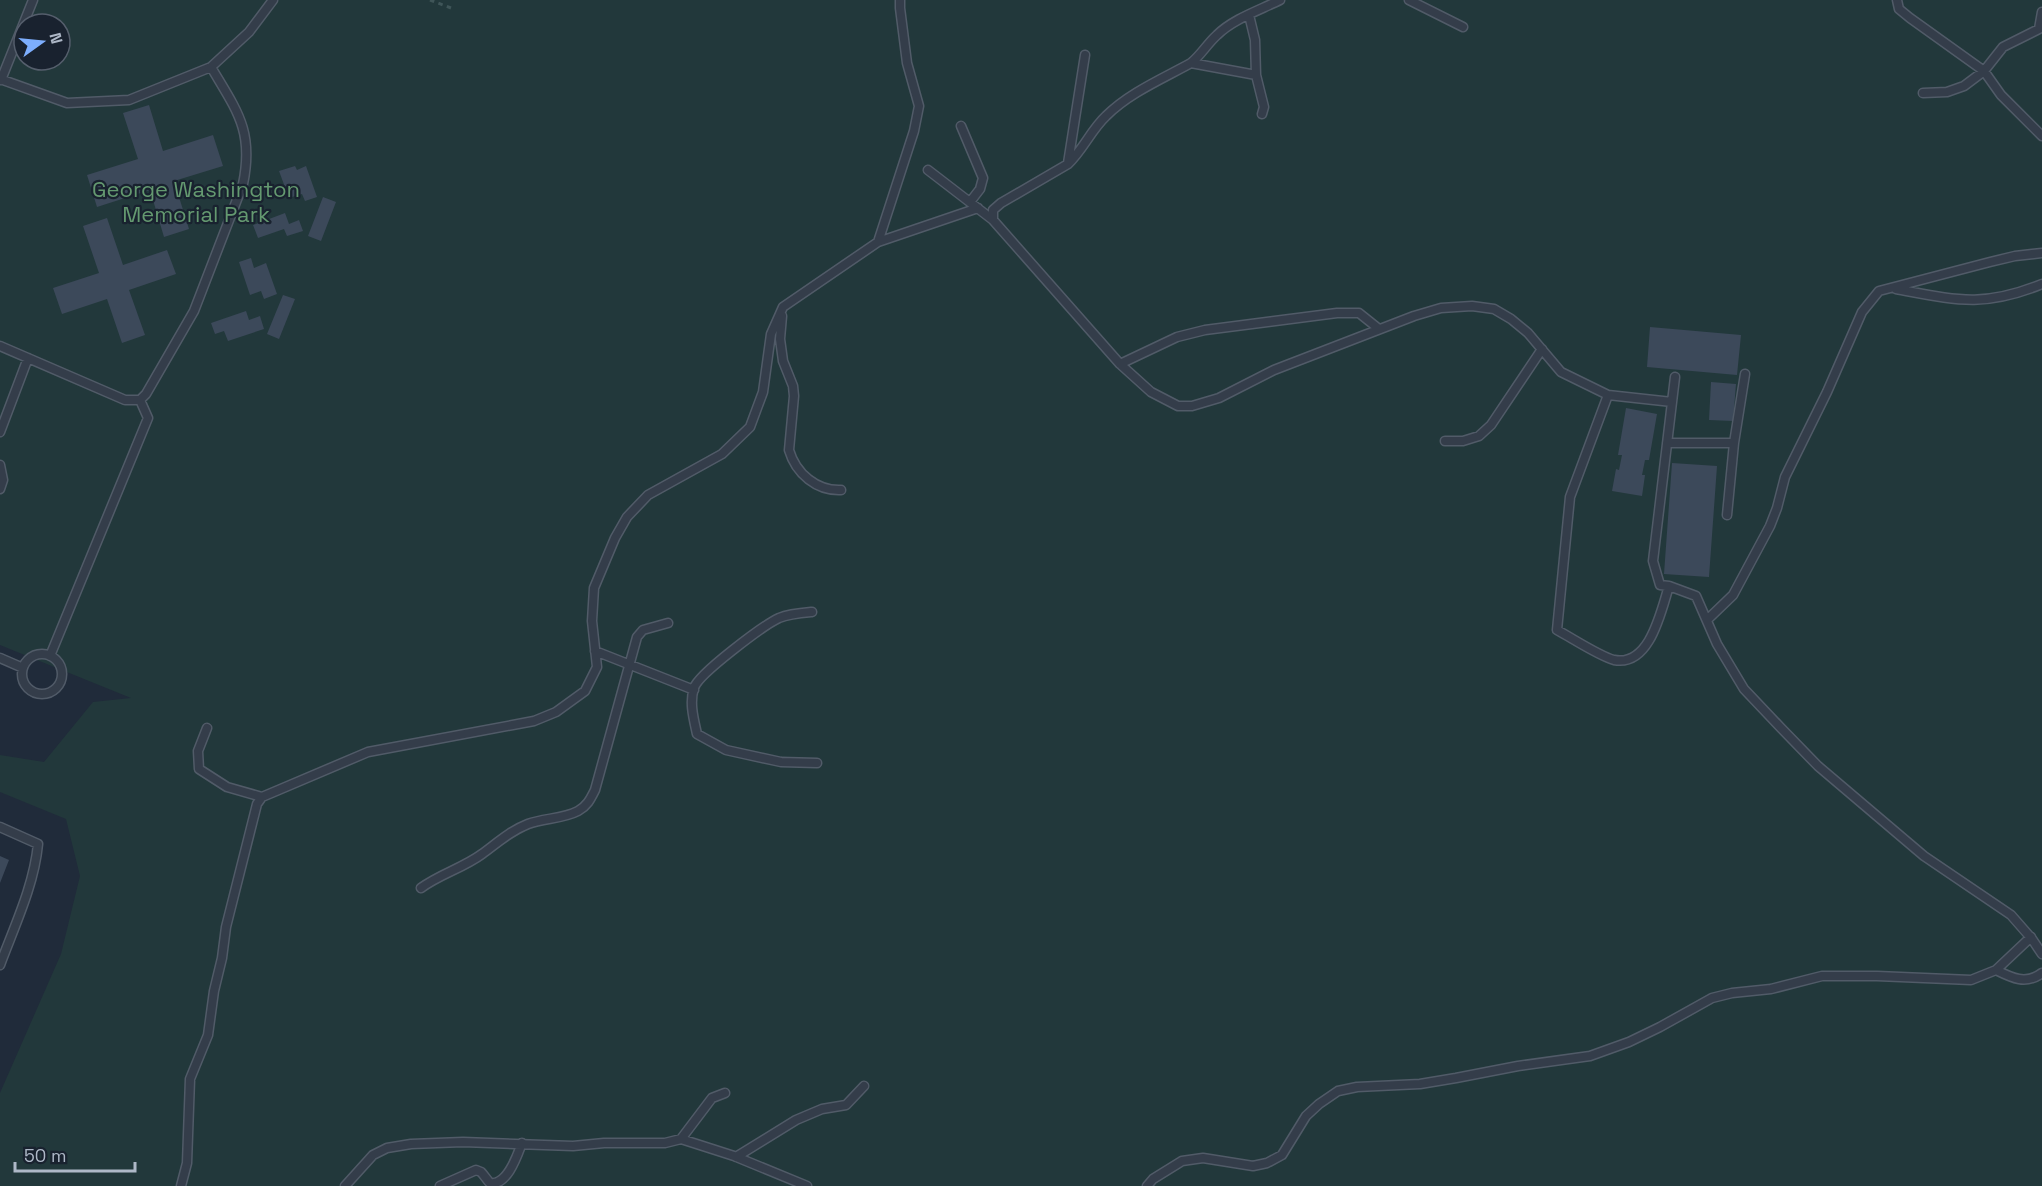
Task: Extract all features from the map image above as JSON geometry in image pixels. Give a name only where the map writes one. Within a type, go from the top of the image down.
[{"type":"lane","points":[[33,0],[0,79],[67,103],[129,100],[210,67],[249,32],[273,0]]},
{"type":"lane","points":[[878,242],[914,131],[918,106],[908,63],[900,0]]},
{"type":"lane","points":[[993,220],[993,210],[1001,203],[1068,164],[1107,114],[1130,97],[1198,58],[1217,34],[1280,0]]},
{"type":"lane","points":[[1409,0],[1464,27]]},
{"type":"lane","points":[[1897,0],[1899,9],[1910,18],[1984,71],[2001,95],[2042,136]]},
{"type":"lane","points":[[1923,93],[1947,92],[1964,86],[1984,71],[2003,47],[2039,29],[2042,12]]},
{"type":"lane","points":[[1249,15],[1255,46],[1256,75],[1264,107],[1262,114]]},
{"type":"lane","points":[[1068,164],[1085,55]]},
{"type":"lane","points":[[1191,63],[1256,75]]},
{"type":"lane","points":[[0,346],[125,400],[140,400],[146,394],[194,311],[243,184],[248,163],[242,120],[210,67]]},
{"type":"lane","points":[[961,126],[983,178],[980,189],[970,202]]},
{"type":"lane","points":[[928,170],[993,220],[1120,364],[1151,392],[1178,406],[1192,406],[1219,398],[1274,370],[1379,329],[1441,309],[1483,308],[1494,309],[1511,319],[1528,333],[1561,372],[1608,395],[1672,402]]},
{"type":"lane","points":[[182,1186],[187,1163],[190,1079],[208,1035],[226,927],[257,804],[262,797],[368,752],[534,721],[556,712],[585,691],[597,667],[592,621],[594,588],[615,538],[627,517],[648,495],[722,454],[750,427],[763,392],[771,334],[783,307],[878,242],[978,208]]},
{"type":"lane","points":[[1707,620],[1733,595],[1770,526],[1785,477],[1827,392],[1862,312],[1879,291],[1998,260],[2042,253]]},
{"type":"lane","points":[[1892,288],[1971,301],[1998,298],[2042,284]]},
{"type":"lane","points":[[783,307],[780,339],[783,361],[793,386],[789,450],[792,460],[809,480],[819,487],[841,490]]},
{"type":"lane","points":[[1120,364],[1178,337],[1205,330],[1337,313],[1359,313],[1379,329]]},
{"type":"lane","points":[[1445,441],[1463,441],[1479,436],[1491,425],[1542,349]]},
{"type":"lane","points":[[0,432],[28,358]]},
{"type":"lane","points":[[1727,515],[1734,443],[1745,374]]},
{"type":"lane","points":[[1675,377],[1653,561],[1660,585],[1696,596],[1717,644],[1744,689],[1818,766],[1924,856],[2011,915],[2031,937],[2042,954]]},
{"type":"lane","points":[[1608,395],[1570,497],[1557,630],[1612,660],[1627,661],[1640,653],[1656,629],[1669,586]]},
{"type":"lane","points":[[50,656],[148,418],[140,400]]},
{"type":"lane","points":[[1667,443],[1734,443]]},
{"type":"lane","points":[[0,465],[3,480],[0,489]]},
{"type":"lane","points":[[812,612],[780,617],[753,634],[706,672],[694,687],[692,714],[697,734],[726,750],[781,762],[818,763]]},
{"type":"lane","points":[[421,888],[483,853],[502,837],[517,829],[576,812],[589,804],[595,790],[637,637],[643,630],[668,623]]},
{"type":"lane","points":[[595,651],[693,690]]},
{"type":"lane","points":[[37,655],[50,656],[60,664],[62,678],[56,690],[37,694],[31,691],[23,681],[23,668],[26,662],[37,655]]},
{"type":"lane","points":[[0,658],[23,668]]},
{"type":"lane","points":[[207,728],[198,751],[199,769],[227,787],[262,797]]},
{"type":"lane","points":[[0,827],[38,844],[36,862],[0,966]]},
{"type":"lane","points":[[1147,1186],[1153,1179],[1182,1161],[1203,1158],[1253,1166],[1267,1163],[1281,1155],[1306,1116],[1338,1091],[1357,1087],[1447,1080],[1518,1066],[1590,1056],[1629,1042],[1712,998],[1732,993],[1772,989],[1822,976],[1971,980],[1996,970],[2031,937]]},
{"type":"lane","points":[[1996,970],[2014,979],[2026,981],[2042,974]]},
{"type":"lane","points":[[736,1157],[796,1120],[822,1109],[846,1105],[864,1086]]},
{"type":"lane","points":[[681,1140],[712,1098],[725,1093]]},
{"type":"lane","points":[[345,1186],[373,1155],[387,1148],[411,1144],[463,1142],[573,1146],[604,1143],[665,1143],[681,1140],[736,1157],[807,1186]]},
{"type":"lane","points":[[440,1186],[476,1170],[481,1172],[489,1183],[501,1185],[509,1179],[522,1143]]},
{"type":"path","points":[[430,0],[450,8]]},
{"type":"green space","name":"George Washington Memorial Park","points":[[0,0],[2042,0],[2042,1186],[0,1186],[0,1093],[61,954],[80,876],[66,819],[0,792],[0,755],[44,762],[93,702],[131,698],[0,645]]},
{"type":"building","points":[[149,105],[163,151],[213,135],[223,166],[174,181],[189,229],[164,237],[150,190],[97,207],[87,175],[138,159],[123,113]]},
{"type":"building","points":[[295,166],[297,170],[306,166],[317,197],[305,201],[302,194],[289,198],[279,171]]},
{"type":"building","points":[[323,197],[336,202],[321,241],[308,236]]},
{"type":"building","points":[[285,213],[289,224],[299,220],[303,231],[287,236],[284,229],[258,238],[253,225]]},
{"type":"building","points":[[107,218],[123,265],[167,250],[176,274],[129,290],[145,335],[122,343],[107,299],[62,314],[53,288],[99,273],[83,226]]},
{"type":"building","points":[[251,258],[254,268],[266,263],[277,294],[264,299],[261,291],[250,295],[239,262]]},
{"type":"building","points":[[283,295],[295,299],[279,339],[267,334]]},
{"type":"building","points":[[246,311],[249,320],[260,316],[264,329],[228,341],[224,331],[215,334],[211,323]]},
{"type":"building","points":[[1650,327],[1741,335],[1737,375],[1647,367]]},
{"type":"building","points":[[1711,382],[1736,384],[1733,421],[1709,420]]},
{"type":"building","points":[[1626,408],[1657,414],[1649,460],[1645,460],[1642,475],[1645,475],[1642,496],[1612,491],[1616,469],[1619,470],[1622,455],[1618,455]]},
{"type":"building","points":[[1672,463],[1717,466],[1709,577],[1664,574]]},
{"type":"building","points":[[0,856],[9,860],[0,883]]}]
